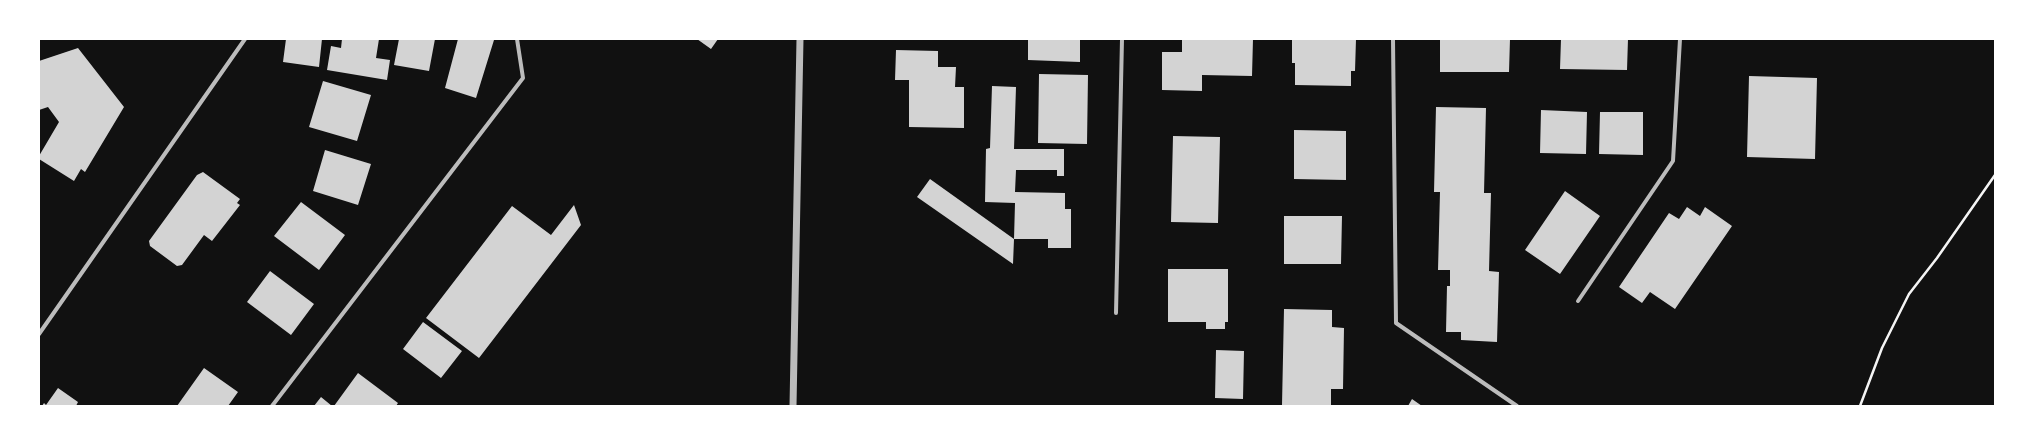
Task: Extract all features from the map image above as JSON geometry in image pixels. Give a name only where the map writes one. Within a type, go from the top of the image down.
[{"type":"street","points":[[39,334],[245,39]]},
{"type":"street","points":[[272,406],[524,78],[517,39]]},
{"type":"street","points":[[793,406],[800,39]]},
{"type":"street","points":[[1116,313],[1122,39]]},
{"type":"street","points":[[1393,39],[1396,323],[1517,406]]},
{"type":"street","points":[[1578,301],[1673,161],[1680,39]]},
{"type":"path","points":[[1860,406],[1882,348],[1910,294],[1995,175]]},
{"type":"building","points":[[286,39],[322,39],[319,67],[283,62]]},
{"type":"building","points":[[342,39],[379,39],[376,58],[390,60],[387,80],[327,70],[331,46],[341,48]]},
{"type":"building","points":[[399,39],[435,39],[429,71],[394,65]]},
{"type":"building","points":[[458,39],[494,40],[476,98],[445,88]]},
{"type":"building","points":[[697,39],[718,39],[711,49]]},
{"type":"building","points":[[1028,39],[1080,39],[1080,62],[1028,60]]},
{"type":"building","points":[[1182,39],[1253,39],[1252,76],[1202,75],[1202,91],[1162,90],[1162,52],[1182,52]]},
{"type":"building","points":[[1292,39],[1356,39],[1355,71],[1351,71],[1351,86],[1295,85],[1295,63],[1292,63]]},
{"type":"building","points":[[1440,39],[1510,39],[1509,72],[1440,72]]},
{"type":"building","points":[[1561,39],[1628,39],[1627,70],[1560,69]]},
{"type":"building","points":[[78,48],[124,107],[85,172],[81,169],[74,181],[39,159],[39,156],[59,122],[48,107],[39,110],[39,61]]},
{"type":"building","points":[[896,50],[938,51],[938,67],[956,67],[955,87],[964,87],[964,128],[909,127],[909,80],[895,80]]},
{"type":"building","points":[[1039,74],[1088,75],[1087,144],[1038,143]]},
{"type":"building","points":[[1749,76],[1817,78],[1815,159],[1747,157]]},
{"type":"building","points":[[323,81],[371,95],[357,141],[309,127]]},
{"type":"building","points":[[992,86],[1016,87],[1014,149],[1064,149],[1064,176],[1057,176],[1057,170],[1016,170],[1015,192],[1065,193],[1065,209],[1071,209],[1071,248],[1048,248],[1048,239],[1014,239],[1015,203],[985,202],[986,149],[990,148]]},
{"type":"building","points":[[1436,107],[1486,108],[1484,193],[1491,193],[1489,271],[1499,272],[1497,342],[1461,340],[1461,332],[1446,332],[1447,286],[1450,286],[1450,270],[1438,270],[1440,192],[1434,192]]},
{"type":"building","points":[[1541,110],[1587,112],[1586,154],[1540,153]]},
{"type":"building","points":[[1600,112],[1643,112],[1643,155],[1599,154]]},
{"type":"building","points":[[1294,130],[1346,131],[1346,180],[1294,179]]},
{"type":"building","points":[[1173,136],[1220,137],[1218,223],[1171,222]]},
{"type":"building","points":[[325,150],[371,164],[358,205],[313,191]]},
{"type":"building","points":[[203,172],[240,199],[237,203],[240,205],[212,241],[204,235],[182,265],[177,266],[150,246],[149,241],[197,175]]},
{"type":"building","points":[[930,179],[1014,239],[1013,264],[917,197]]},
{"type":"building","points":[[1565,191],[1600,216],[1560,274],[1525,250]]},
{"type":"building","points":[[301,202],[345,235],[319,270],[274,236]]},
{"type":"building","points":[[574,205],[581,225],[479,358],[426,318],[512,206],[551,235]]},
{"type":"building","points":[[1687,207],[1700,216],[1705,207],[1732,226],[1675,309],[1650,292],[1642,303],[1619,287],[1669,213],[1679,219]]},
{"type":"building","points":[[1284,216],[1342,216],[1341,264],[1284,264]]},
{"type":"building","points":[[1168,269],[1228,269],[1228,322],[1225,322],[1225,329],[1206,329],[1206,322],[1168,322]]},
{"type":"building","points":[[270,271],[314,304],[291,335],[247,302]]},
{"type":"building","points":[[1284,309],[1332,310],[1332,327],[1344,328],[1343,389],[1331,389],[1331,406],[1282,405]]},
{"type":"building","points":[[423,322],[462,351],[441,378],[403,349]]},
{"type":"building","points":[[1216,350],[1244,351],[1243,399],[1215,398]]},
{"type":"building","points":[[204,368],[238,392],[228,406],[177,406]]},
{"type":"building","points":[[358,373],[398,403],[396,406],[334,406]]},
{"type":"building","points":[[58,388],[78,402],[76,406],[42,406],[44,403],[46,405]]},
{"type":"building","points":[[321,397],[332,406],[314,406]]},
{"type":"building","points":[[1412,399],[1422,406],[1408,406]]}]
